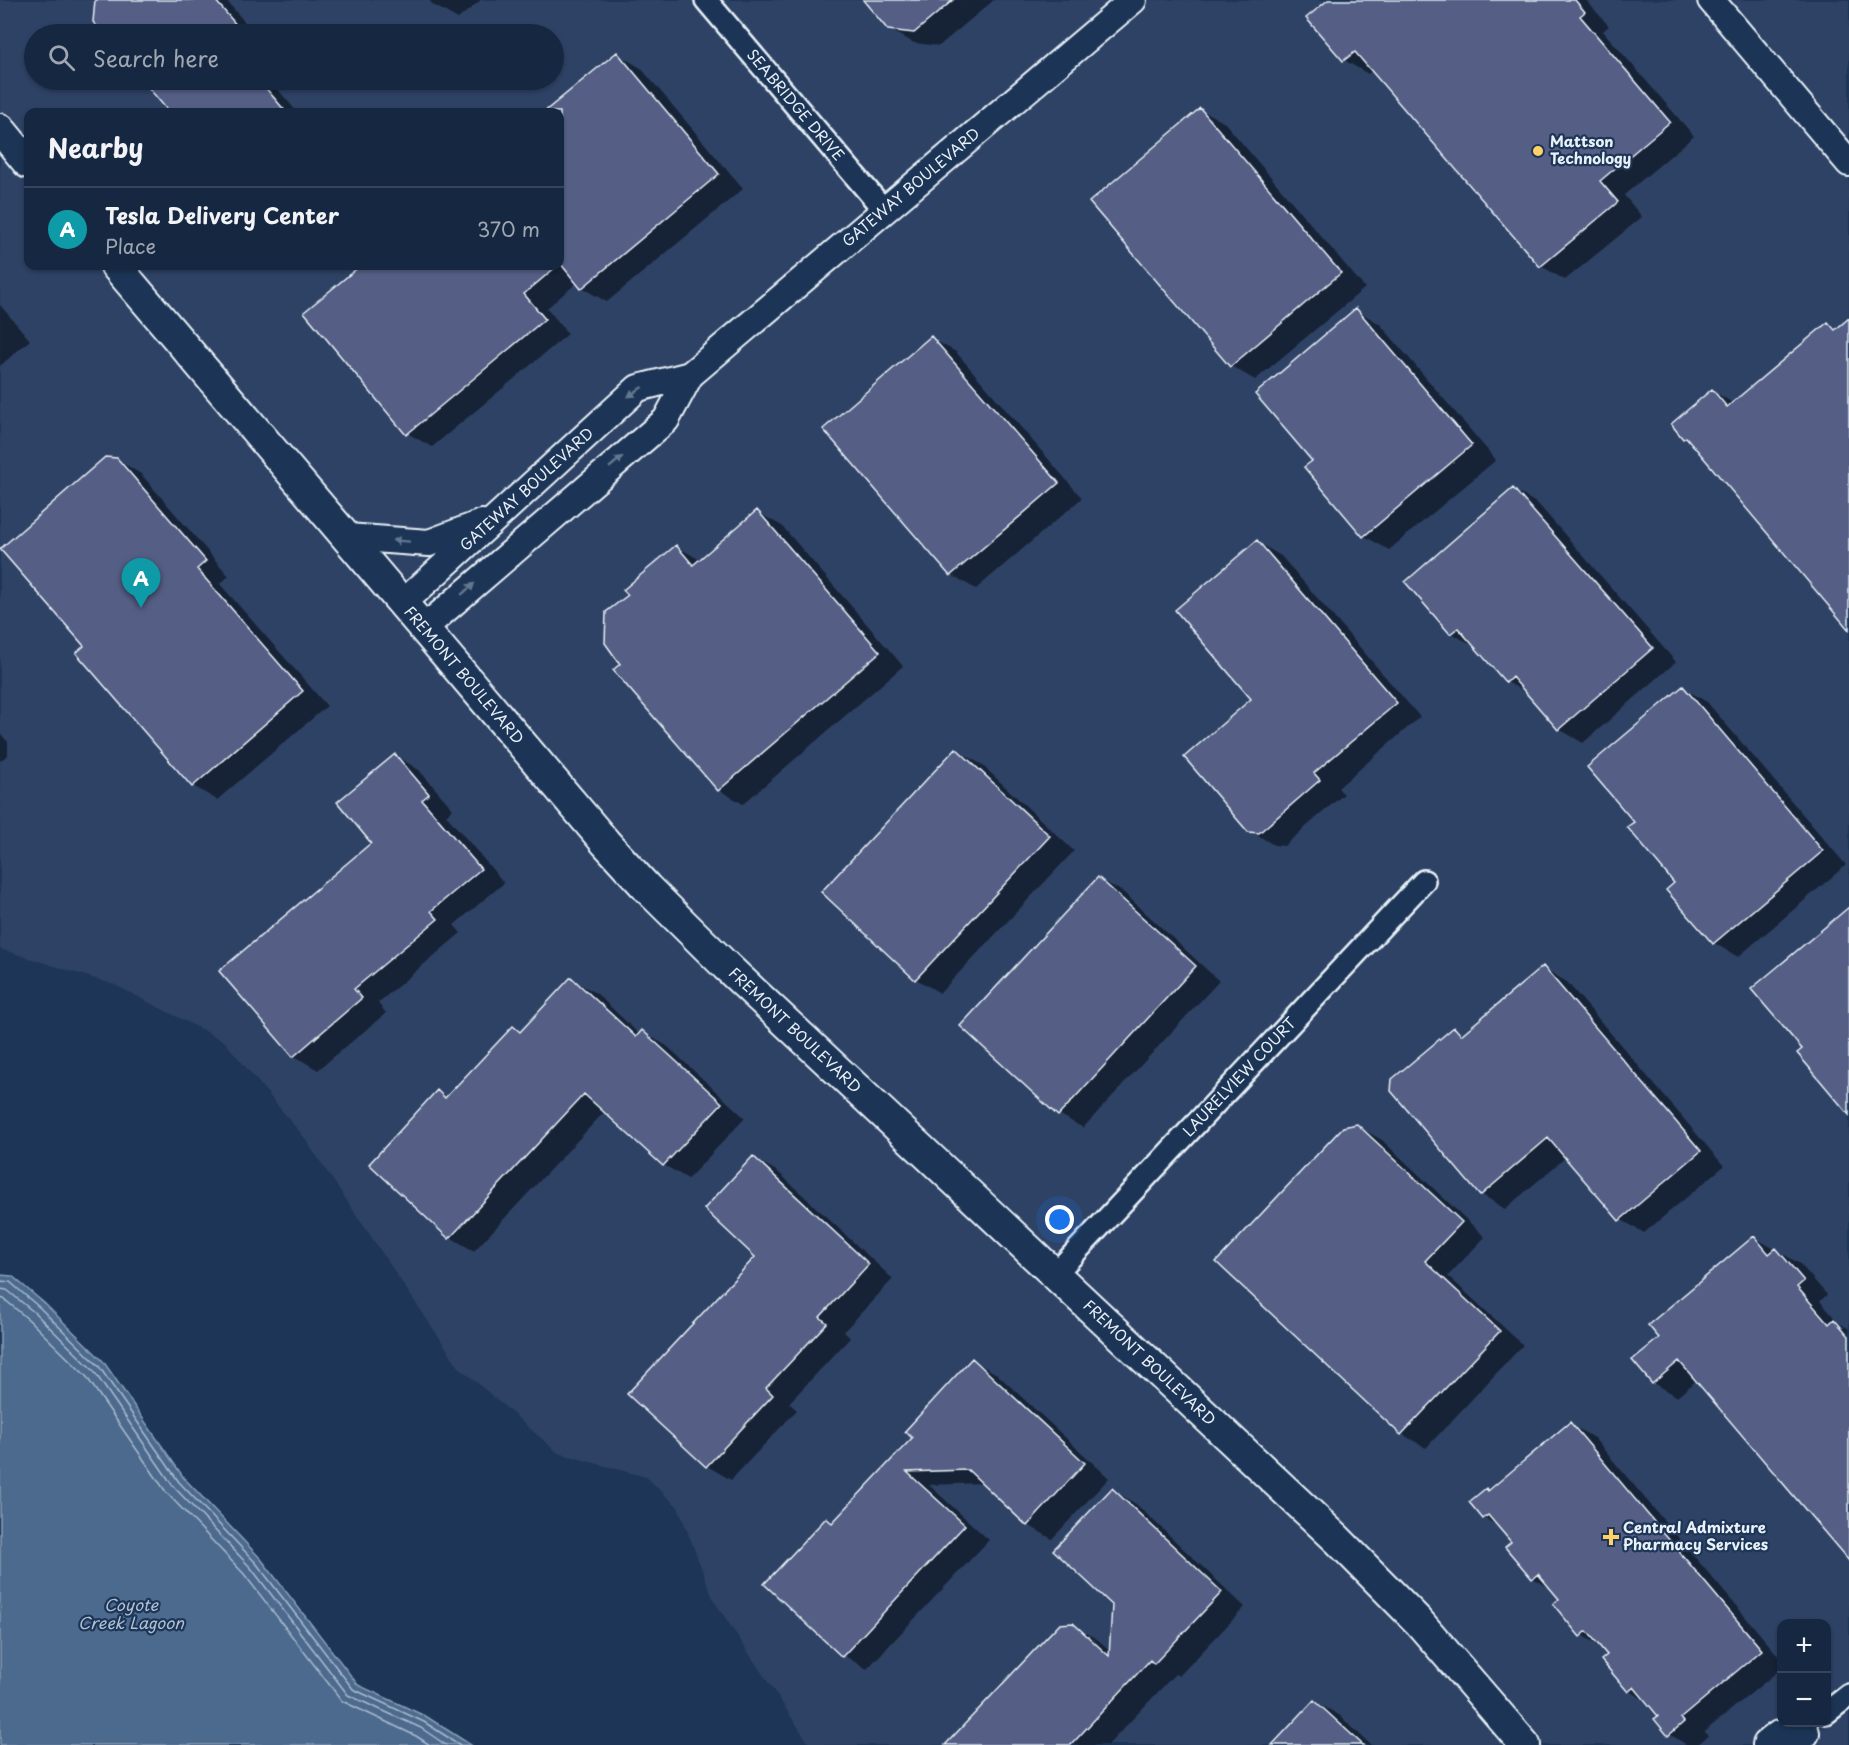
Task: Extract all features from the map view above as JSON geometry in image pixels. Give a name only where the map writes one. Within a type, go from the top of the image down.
[{"type":"main road","points":[[0,129],[24,158]]},
{"type":"main road","name":"FREMONT BOULEVARD","points":[[119,270],[606,843],[647,888],[726,966],[1377,1578],[1465,1673],[1526,1745]]},
{"type":"main road","points":[[1768,1745],[1779,1736],[1803,1733]]},
{"type":"street","name":"SEABRIDGE DRIVE","points":[[706,0],[884,210]]},
{"type":"street","name":"GATEWAY BOULEVARD","points":[[424,628],[666,420],[690,375],[1133,0]]},
{"type":"street","points":[[1711,0],[1849,163]]},
{"type":"street","name":"GATEWAY BOULEVARD","points":[[403,603],[638,388],[690,375]]},
{"type":"street","points":[[347,537],[429,543],[458,534],[496,517]]},
{"type":"street","name":"LAURELVIEW COURT","points":[[1055,1274],[1424,881]]},
{"type":"street","points":[[1831,1710],[1849,1695]]},
{"type":"shaded area","points":[[0,0],[1849,0],[1849,1745],[810,1745],[714,1601],[678,1507],[646,1477],[558,1453],[459,1367],[303,1136],[224,1041],[115,985],[0,949]]},
{"type":"water","name":"Coyote Creek Lagoon","points":[[0,1275],[12,1276],[44,1303],[103,1361],[184,1478],[261,1559],[358,1685],[427,1717],[471,1745],[0,1745]]},
{"type":"building","points":[[95,0],[215,0],[235,24],[95,24],[93,22]]},
{"type":"building","points":[[863,0],[953,0],[914,33],[888,30]]},
{"type":"building","name":"Mattson Technology","points":[[1328,0],[1575,0],[1585,12],[1580,16],[1670,122],[1600,181],[1618,202],[1540,267],[1355,52],[1343,61],[1306,18]]},
{"type":"building","points":[[617,52],[719,174],[581,289],[564,268],[564,108],[549,108]]},
{"type":"building","points":[[150,90],[267,90],[283,108],[166,108]]},
{"type":"building","points":[[1200,108],[1341,273],[1230,367],[1089,202]]},
{"type":"building","points":[[355,270],[552,270],[524,294],[545,319],[406,435],[304,312]]},
{"type":"building","points":[[1356,308],[1472,445],[1363,537],[1304,467],[1312,461],[1255,394]]},
{"type":"building","points":[[1849,318],[1849,630],[1686,437],[1683,439],[1671,424],[1712,389],[1727,407],[1828,322],[1835,330]]},
{"type":"building","points":[[931,336],[1059,483],[950,576],[823,429]]},
{"type":"building","points":[[105,457],[117,458],[206,561],[197,569],[303,691],[192,787],[76,653],[84,646],[0,549]]},
{"type":"building","points":[[1513,488],[1653,648],[1558,730],[1512,677],[1506,683],[1458,628],[1450,634],[1405,582]]},
{"type":"building","points":[[757,510],[880,652],[718,791],[613,670],[620,664],[605,643],[606,612],[628,595],[623,590],[676,545],[693,565]]},
{"type":"building","points":[[1257,540],[1397,703],[1314,773],[1320,780],[1259,833],[1248,832],[1184,757],[1251,699],[1175,610]]},
{"type":"building","points":[[1683,686],[1823,851],[1713,944],[1666,890],[1674,883],[1627,827],[1634,822],[1587,767]]},
{"type":"building","points":[[956,748],[1050,836],[915,980],[821,892]]},
{"type":"building","points":[[395,754],[429,794],[422,800],[481,869],[431,911],[438,919],[354,989],[362,998],[293,1057],[219,971],[371,843],[337,802]]},
{"type":"building","points":[[1098,877],[1196,966],[1058,1116],[960,1026]]},
{"type":"building","points":[[1849,907],[1849,1115],[1797,1053],[1802,1049],[1751,989]]},
{"type":"building","points":[[1543,966],[1701,1151],[1619,1221],[1548,1138],[1480,1196],[1391,1091],[1392,1079],[1454,1027],[1461,1035]]},
{"type":"building","points":[[571,977],[636,1037],[642,1030],[722,1103],[663,1166],[584,1094],[449,1239],[369,1164],[437,1090],[445,1098],[513,1026],[520,1032]]},
{"type":"building","points":[[1357,1124],[1462,1222],[1425,1261],[1500,1331],[1401,1435],[1216,1262],[1343,1127]]},
{"type":"building","points":[[753,1156],[869,1264],[820,1317],[827,1323],[766,1388],[773,1395],[706,1467],[627,1394],[755,1257],[704,1209]]},
{"type":"building","points":[[1754,1236],[1769,1254],[1776,1248],[1804,1281],[1797,1287],[1829,1324],[1834,1319],[1849,1336],[1849,1561],[1679,1361],[1652,1384],[1632,1360],[1659,1338],[1648,1325]]},
{"type":"building","points":[[972,1358],[1085,1463],[1027,1526],[968,1470],[907,1472],[965,1525],[842,1657],[764,1584],[826,1518],[832,1523],[912,1438],[905,1431]]},
{"type":"building","points":[[1570,1422],[1762,1650],[1681,1718],[1684,1722],[1668,1736],[1654,1719],[1658,1716],[1634,1687],[1628,1692],[1601,1660],[1607,1655],[1587,1631],[1580,1637],[1553,1604],[1559,1599],[1538,1574],[1532,1579],[1505,1547],[1511,1542],[1488,1515],[1483,1519],[1469,1502],[1486,1488],[1488,1491]]},
{"type":"building","points":[[1112,1488],[1222,1592],[1154,1664],[1150,1660],[1071,1745],[945,1745],[1059,1624],[1073,1623],[1109,1656],[1112,1605],[1053,1550]]},
{"type":"building","points":[[1314,1700],[1363,1745],[1272,1745]]},
{"type":"place","name":"Mattson Technology","points":[[1538,151]]},
{"type":"place","name":"Tesla Delivery Center","points":[[141,608]]},
{"type":"place","name":"Central Admixture Pharmacy Services","points":[[1611,1537]]}]
